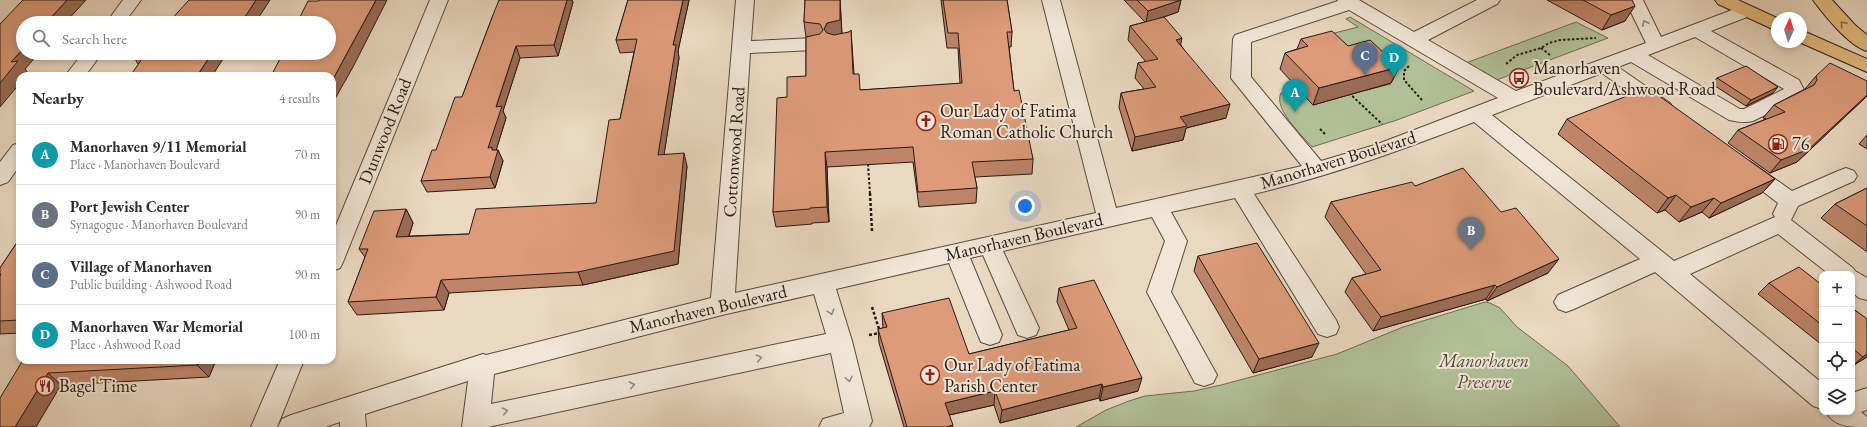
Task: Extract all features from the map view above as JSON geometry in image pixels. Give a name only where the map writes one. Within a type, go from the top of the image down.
[{"type":"main road","points":[[1724,0],[1751,5],[1771,20]]},
{"type":"main road","points":[[1822,0],[1848,28],[1867,45]]},
{"type":"main road","points":[[1807,39],[1867,66]]},
{"type":"street","points":[[120,16],[132,0]]},
{"type":"street","name":"Dunwood Road","points":[[336,252],[439,0]]},
{"type":"street","name":"Cottonwood Road","points":[[722,305],[745,0]]},
{"type":"street","points":[[1051,0],[1108,218]]},
{"type":"street","points":[[1413,40],[1491,0]]},
{"type":"street","points":[[1634,0],[1656,45]]},
{"type":"street","points":[[1317,170],[1240,78],[1242,39],[1349,1],[1513,98]]},
{"type":"street","name":"Manorhaven Boulevard","points":[[291,427],[353,416],[483,365],[722,305],[1240,189],[1317,170],[1401,142],[1513,98],[1696,30],[1751,5]]},
{"type":"street","points":[[1632,54],[1736,116],[1746,116],[1795,92],[1792,85],[1696,30]]},
{"type":"street","points":[[741,47],[814,44]]},
{"type":"street","points":[[79,72],[88,60]]},
{"type":"street","points":[[1603,65],[1677,118]]},
{"type":"street","points":[[1476,113],[1664,266],[1819,395]]},
{"type":"street","points":[[0,177],[16,155]]},
{"type":"street","points":[[1727,155],[1790,201]]},
{"type":"street","points":[[1566,302],[1780,224],[1790,201],[1846,176]]},
{"type":"street","points":[[1240,189],[1327,327]]},
{"type":"street","points":[[1157,207],[1176,241],[1159,292],[1204,375]]},
{"type":"street","points":[[1780,224],[1841,271]]},
{"type":"street","points":[[989,244],[1027,328]]},
{"type":"street","points":[[956,252],[990,336]]},
{"type":"street","points":[[1855,281],[1867,291]]},
{"type":"street","points":[[822,282],[840,342],[859,421],[832,427]]},
{"type":"street","points":[[483,365],[476,422],[840,342]]},
{"type":"street","points":[[264,427],[290,364]]},
{"type":"street","points":[[1855,403],[1867,399]]},
{"type":"street","points":[[1843,415],[1861,427]]},
{"type":"path","points":[[1502,69],[1517,55],[1526,51],[1541,48],[1549,43],[1560,40],[1596,38]]},
{"type":"path","points":[[1541,48],[1550,55]]},
{"type":"path","points":[[1414,62],[1407,68],[1403,75],[1406,84],[1422,100]]},
{"type":"path","points":[[1347,91],[1401,142]]},
{"type":"path","points":[[868,164],[872,231]]},
{"type":"path","points":[[872,307],[881,337]]},
{"type":"green space","points":[[1350,17],[1474,91],[1397,120],[1312,147],[1285,114],[1281,106],[1281,93],[1296,87],[1313,105],[1363,87],[1367,90],[1391,84],[1303,41],[1358,27],[1346,19]]},
{"type":"green space","points":[[1576,22],[1608,38],[1494,81],[1463,64]]},
{"type":"green space","name":"Manorhaven Preserve","points":[[1485,302],[1500,308],[1517,327],[1568,366],[1620,427],[1076,427],[1106,410],[1145,396],[1194,391],[1337,354],[1403,327]]},
{"type":"building","points":[[23,0],[67,0],[52,16],[16,16],[16,57],[11,62],[18,61],[0,83],[0,24]]},
{"type":"building","points":[[189,0],[256,0],[246,16],[174,16]]},
{"type":"building","points":[[376,0],[336,74],[336,72],[273,72],[279,60],[336,60],[336,16],[300,16],[308,1]]},
{"type":"building","points":[[499,0],[567,0],[554,45],[516,46],[496,107],[502,106],[488,148],[492,147],[492,150],[498,150],[490,177],[421,181],[432,150],[436,150],[455,97],[462,97]]},
{"type":"building","points":[[628,0],[683,0],[673,45],[676,45],[658,155],[684,153],[674,251],[578,272],[441,280],[436,297],[348,302],[368,249],[359,249],[374,211],[406,209],[396,237],[469,234],[476,209],[596,203],[609,120],[620,119],[637,39],[616,40]]},
{"type":"building","points":[[805,0],[840,0],[840,20],[827,23],[824,29],[827,33],[834,35],[849,32],[851,30],[853,74],[859,74],[860,90],[962,83],[958,33],[948,33],[943,0],[1007,0],[1012,32],[1007,32],[1014,91],[1019,90],[1033,159],[972,162],[977,188],[918,192],[913,147],[825,152],[827,207],[773,212],[777,98],[787,97],[787,77],[806,76],[806,37],[820,34],[823,30],[820,24],[804,22]]},
{"type":"building","points":[[1137,0],[1181,0],[1148,11]]},
{"type":"building","points":[[1583,0],[1632,0],[1635,6],[1611,15]]},
{"type":"building","points":[[1164,17],[1182,38],[1176,40],[1230,104],[1180,117],[1187,126],[1135,137],[1121,93],[1156,87],[1138,63],[1158,59],[1130,26]]},
{"type":"building","points":[[1332,31],[1348,46],[1370,40],[1399,67],[1319,88],[1285,53],[1308,46],[1301,39]]},
{"type":"building","points":[[141,60],[207,60],[200,72],[133,72]]},
{"type":"building","points":[[1830,63],[1867,81],[1867,95],[1809,149],[1781,160],[1738,130],[1785,112],[1774,105],[1814,85],[1817,80],[1816,76]]},
{"type":"building","points":[[1746,66],[1778,87],[1751,100],[1717,78]]},
{"type":"building","points":[[1648,88],[1775,179],[1721,203],[1714,198],[1691,207],[1676,195],[1668,198],[1567,119]]},
{"type":"building","points":[[1463,168],[1501,212],[1516,208],[1559,259],[1497,287],[1495,285],[1381,317],[1352,278],[1381,270],[1331,202],[1412,182],[1415,186]]},
{"type":"building","points":[[1867,188],[1867,226],[1835,204]]},
{"type":"building","points":[[1257,243],[1319,343],[1259,359],[1198,256]]},
{"type":"building","points":[[16,244],[16,320],[0,321],[0,268]]},
{"type":"building","points":[[1799,267],[1819,283],[1819,323],[1769,283]]},
{"type":"building","points":[[1094,280],[1142,378],[1103,387],[1102,384],[1002,410],[995,391],[945,403],[953,425],[946,427],[907,427],[878,329],[887,327],[882,313],[949,298],[969,354],[1077,328],[1059,288]]},
{"type":"building","points":[[1855,310],[1867,319],[1867,354],[1863,357],[1855,350]]},
{"type":"building","points":[[21,364],[198,364],[48,373],[15,427],[0,427],[0,398]]},
{"type":"place","name":"Village of Manorhaven","points":[[1365,75]]},
{"type":"place","name":"Manorhaven War Memorial","points":[[1394,77]]},
{"type":"place","name":"Manorhaven Boulevard/Ashwood Road","points":[[1519,78]]},
{"type":"place","name":"Manorhaven 9/11 Memorial","points":[[1295,112]]},
{"type":"place","name":"Our Lady of Fatima Roman Catholic Church","points":[[926,121]]},
{"type":"place","name":"76","points":[[1778,144]]},
{"type":"place","name":"Port Jewish Center","points":[[1471,250]]},
{"type":"place","name":"Our Lady of Fatima Parish Center","points":[[930,375]]},
{"type":"place","name":"Bagel Time","points":[[45,386]]}]
